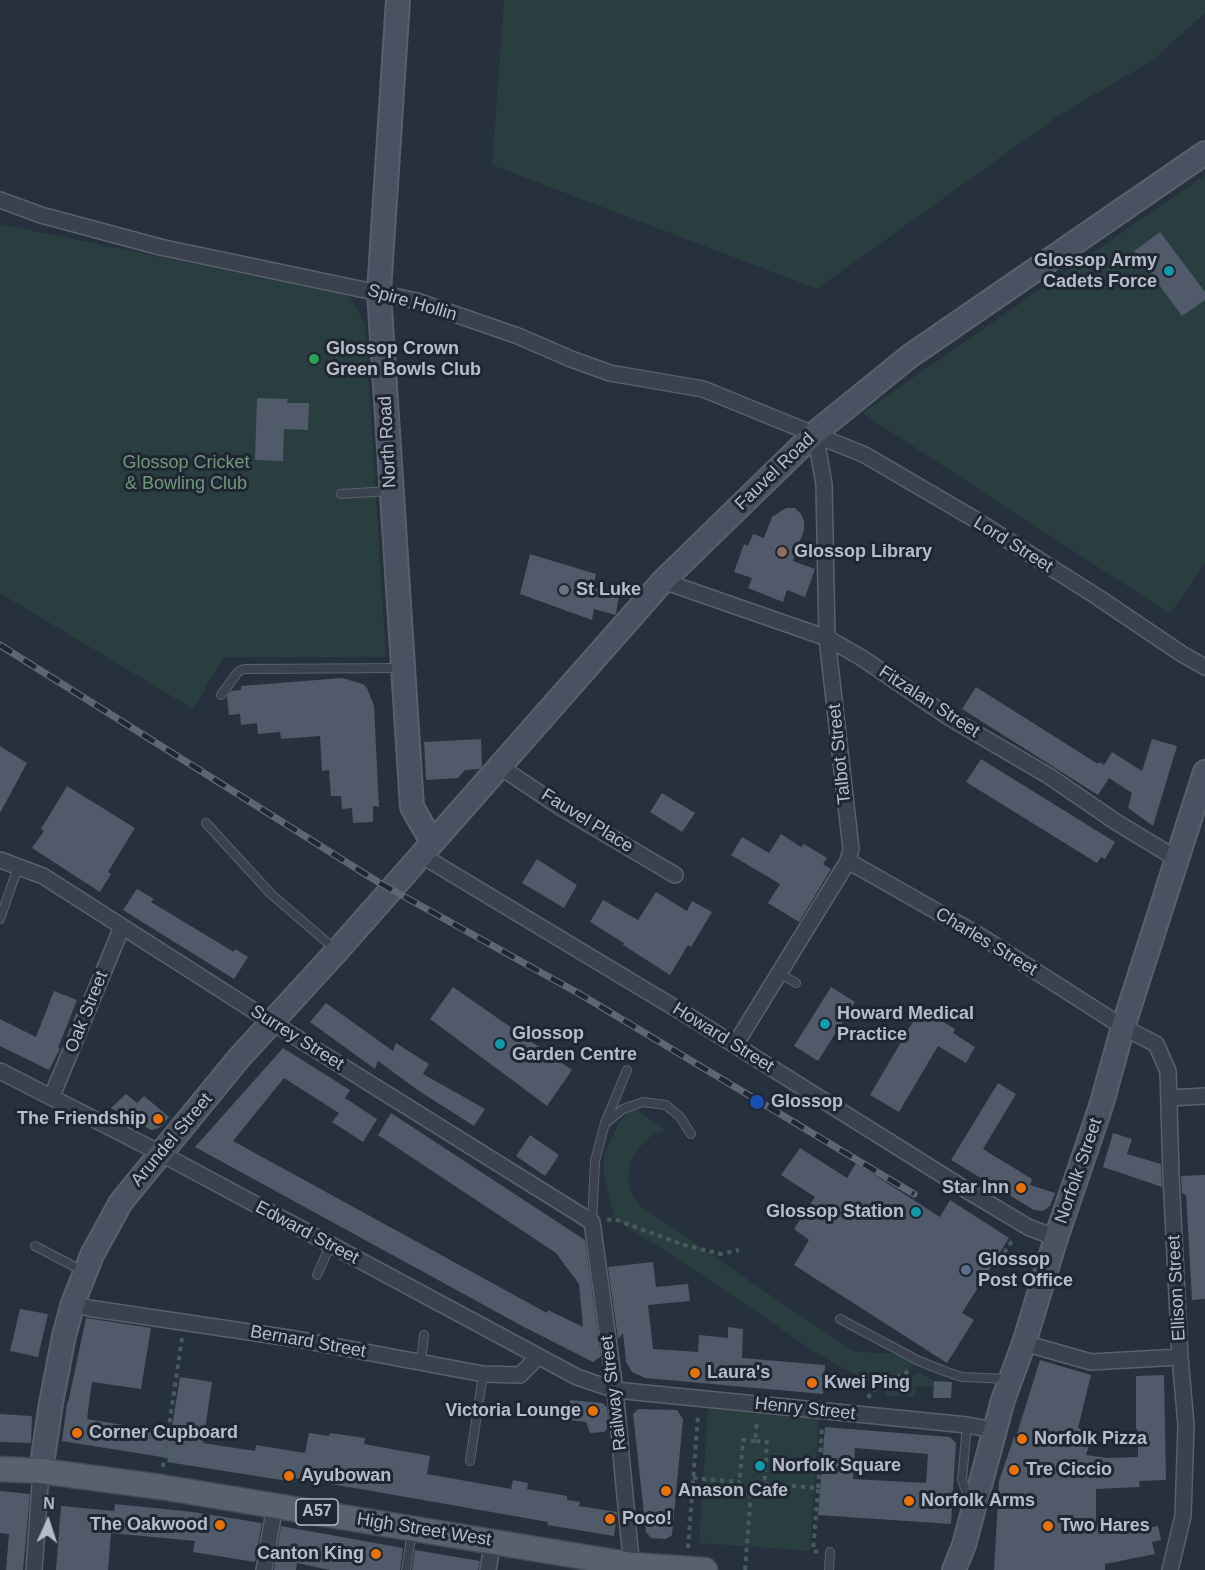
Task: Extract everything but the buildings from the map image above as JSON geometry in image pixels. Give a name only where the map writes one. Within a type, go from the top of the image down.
[{"type":"main road","name":"High Street West","points":[[0,1469],[41,1471],[161,1487],[493,1541],[633,1567],[696,1569]]},
{"type":"street","name":"North Road","points":[[398,0],[379,292],[412,807],[422,855]]},
{"type":"street","name":"Fauvel Road","points":[[422,855],[663,581],[815,433],[910,356],[1205,153]]},
{"type":"street","name":"Spire Hollin","points":[[0,200],[41,215],[160,247],[417,301],[518,336],[610,373],[703,389],[815,433]]},
{"type":"street","name":"Talbot Street","points":[[815,433],[824,484],[828,638],[850,849],[848,861]]},
{"type":"street","name":"Lord Street","points":[[815,433],[865,455],[976,520],[1205,667]]},
{"type":"street","name":"Fitzalan Street","points":[[663,581],[828,638],[862,658],[950,718],[1048,776],[1116,822],[1177,859]]},
{"type":"street","name":"Fauvel Place","points":[[499,766],[560,807],[675,875]]},
{"type":"street","name":"Norfolk Street","points":[[954,1570],[974,1511],[994,1430],[1101,1106],[1123,1027],[1177,859],[1199,814],[1205,772]]},
{"type":"street","name":"Arundel Street","points":[[41,1471],[53,1392],[73,1303],[85,1272],[121,1202],[239,1059],[422,855]]},
{"type":"street","name":"Howard Street","points":[[422,855],[1023,1223],[1056,1238]]},
{"type":"street","name":"Surrey Street","points":[[0,860],[43,876],[592,1222]]},
{"type":"street","points":[[735,1045],[848,861]]},
{"type":"street","name":"Charles Street","points":[[848,861],[982,937],[1123,1027]]},
{"type":"street","name":"Oak Street","points":[[52,1096],[122,927]]},
{"type":"street","name":"Ellison Street","points":[[1123,1027],[1156,1044],[1168,1071],[1180,1358],[1186,1425],[1183,1516],[1170,1570]]},
{"type":"street","name":"Edward Street","points":[[0,1071],[160,1153],[577,1377],[615,1390]]},
{"type":"street","points":[[1169,1098],[1205,1096]]},
{"type":"street","name":"Railway Street","points":[[592,1222],[615,1390],[633,1567]]},
{"type":"street","name":"Bernard Street","points":[[73,1303],[87,1308],[184,1322],[483,1374],[520,1375],[536,1355]]},
{"type":"street","points":[[1024,1343],[1091,1362],[1180,1358]]},
{"type":"street","name":"Henry Street","points":[[615,1390],[968,1425],[994,1430]]},
{"type":"street","points":[[34,1570],[41,1471]]},
{"type":"street","points":[[264,1570],[275,1505]]},
{"type":"street","points":[[488,1570],[493,1541]]},
{"type":"lane","points":[[341,494],[391,491]]},
{"type":"lane","points":[[221,695],[238,672],[244,669],[404,668]]},
{"type":"lane","points":[[206,823],[271,894],[337,951]]},
{"type":"lane","points":[[0,919],[18,867]]},
{"type":"lane","points":[[779,973],[795,983]]},
{"type":"lane","points":[[592,1222],[595,1161],[605,1123],[627,1070]]},
{"type":"lane","points":[[605,1123],[622,1109],[643,1102],[666,1106],[680,1117],[691,1134]]},
{"type":"lane","points":[[35,1246],[85,1272]]},
{"type":"lane","points":[[316,1275],[330,1246]]},
{"type":"lane","points":[[840,1318],[919,1361],[962,1377],[1011,1379]]},
{"type":"lane","points":[[421,1362],[424,1335]]},
{"type":"lane","points":[[470,1461],[483,1374]]},
{"type":"lane","points":[[968,1425],[962,1480],[974,1511]]},
{"type":"lane","points":[[406,1570],[413,1528]]},
{"type":"lane","points":[[829,1570],[830,1552]]},
{"type":"path","points":[[592,1222],[614,1219],[684,1245],[721,1254],[739,1250]]},
{"type":"path","points":[[1007,1265],[998,1259],[1023,1223]]},
{"type":"path","points":[[161,1487],[184,1322]]},
{"type":"path","points":[[881,1387],[915,1368]]},
{"type":"path","points":[[696,1569],[693,1478],[699,1399]]},
{"type":"path","points":[[755,1441],[758,1404]]},
{"type":"path","points":[[823,1411],[813,1551],[830,1552]]},
{"type":"path","points":[[743,1440],[768,1442],[764,1492],[739,1490],[740,1482],[743,1440]]},
{"type":"path","points":[[693,1478],[740,1482]]},
{"type":"path","points":[[765,1484],[818,1488]]},
{"type":"path","points":[[745,1570],[751,1491]]},
{"type":"green space","points":[[504,0],[1205,0],[1205,13],[1153,60],[1058,116],[817,289],[492,165]]},
{"type":"green space","points":[[1205,175],[1205,563],[1170,614],[862,413]]},
{"type":"green space","name":"Glossop Cricket & Bowling Club","points":[[0,224],[349,296],[365,323],[386,657],[224,657],[193,709],[0,593]]},
{"type":"green space","points":[[632,1106],[665,1130],[651,1136],[630,1162],[628,1178],[631,1192],[639,1205],[852,1351],[908,1355],[914,1366],[881,1387],[865,1380],[813,1351],[703,1275],[614,1219],[604,1175],[604,1154],[619,1123]]},
{"type":"green space","points":[[920,1372],[934,1381],[933,1387],[916,1386],[915,1397],[887,1396],[885,1392]]},
{"type":"green space","name":"Norfolk Square","points":[[708,1409],[819,1417],[810,1551],[699,1543]]},
{"type":"railway","points":[[0,645],[378,882],[578,993],[914,1194]]},
{"type":"place","name":"Glossop Army Cadets Force","points":[[1169,271]]},
{"type":"place","name":"Glossop Crown Green Bowls Club","points":[[314,359]]},
{"type":"place","name":"Glossop Library","points":[[782,552]]},
{"type":"place","name":"St Luke","points":[[564,590]]},
{"type":"place","name":"Howard Medical Practice","points":[[825,1024]]},
{"type":"place","name":"Glossop Garden Centre","points":[[500,1044]]},
{"type":"place","name":"Glossop","points":[[757,1102]]},
{"type":"place","name":"The Friendship","points":[[158,1119]]},
{"type":"place","name":"Star Inn","points":[[1021,1188]]},
{"type":"place","name":"Glossop Station","points":[[916,1212]]},
{"type":"place","name":"Glossop Post Office","points":[[966,1270]]},
{"type":"place","name":"Laura's","points":[[695,1373]]},
{"type":"place","name":"Kwei Ping","points":[[812,1383]]},
{"type":"place","name":"Victoria Lounge","points":[[593,1411]]},
{"type":"place","name":"Corner Cupboard","points":[[77,1433]]},
{"type":"place","name":"Norfolk Pizza","points":[[1022,1439]]},
{"type":"place","name":"Norfolk Square","points":[[760,1466]]},
{"type":"place","name":"Tre Ciccio","points":[[1014,1470]]},
{"type":"place","name":"Ayubowan","points":[[289,1476]]},
{"type":"place","name":"Anason Cafe","points":[[666,1491]]},
{"type":"place","name":"Norfolk Arms","points":[[909,1501]]},
{"type":"place","name":"Poco!","points":[[610,1519]]},
{"type":"place","name":"The Oakwood","points":[[220,1525]]},
{"type":"place","name":"Two Hares","points":[[1048,1526]]},
{"type":"place","name":"Canton King","points":[[376,1554]]}]
